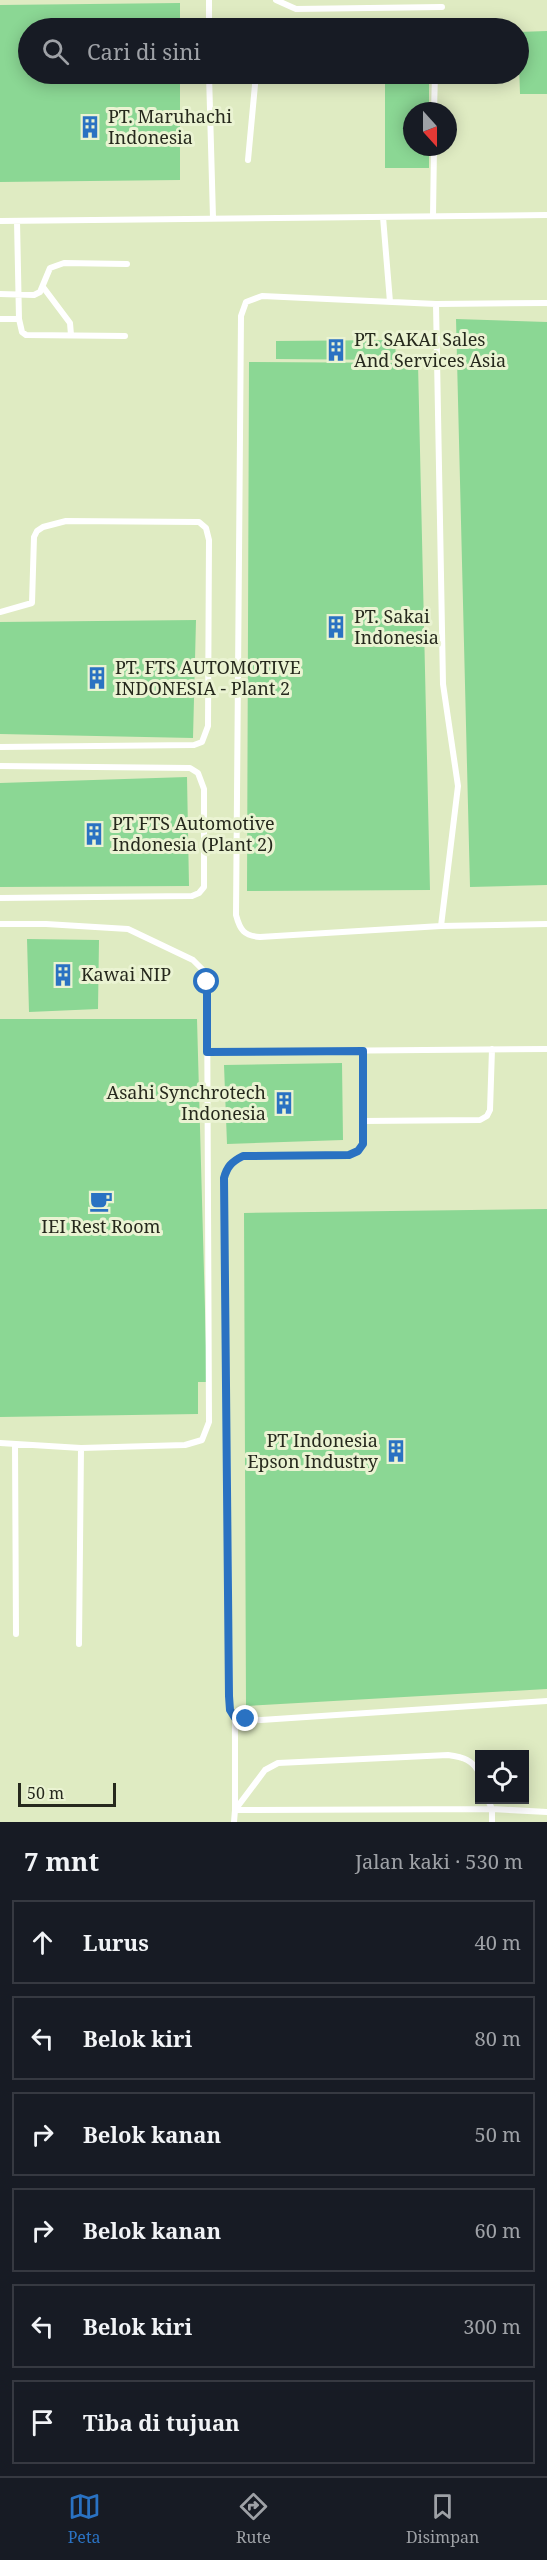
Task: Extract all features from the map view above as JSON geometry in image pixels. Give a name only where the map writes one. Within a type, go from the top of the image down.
[{"type":"lane","points":[[209,0],[209,18]]},
{"type":"lane","points":[[276,0],[296,9],[442,8]]},
{"type":"lane","points":[[209,84],[213,218]]},
{"type":"lane","points":[[248,160],[255,84]]},
{"type":"lane","points":[[434,102],[435,84]]},
{"type":"lane","points":[[433,216],[434,156]]},
{"type":"lane","points":[[0,221],[547,215]]},
{"type":"lane","points":[[383,216],[390,302]]},
{"type":"lane","points":[[17,220],[19,319],[22,332],[26,335],[125,336]]},
{"type":"lane","points":[[0,294],[34,295],[43,287],[50,268],[64,263],[127,264]]},
{"type":"lane","points":[[43,287],[70,323],[71,335]]},
{"type":"lane","points":[[547,303],[436,304],[262,296],[246,302],[241,316],[236,915],[240,929],[248,936],[260,937],[547,924]]},
{"type":"lane","points":[[436,304],[443,684],[458,786],[441,927]]},
{"type":"lane","points":[[0,319],[19,319]]},
{"type":"lane","points":[[0,612],[32,603],[34,537],[43,527],[66,521],[199,522],[206,528],[209,540],[208,726],[202,742],[194,745],[0,747]]},
{"type":"lane","points":[[0,766],[190,768],[198,773],[204,789],[205,840],[204,887],[192,896],[0,898]]},
{"type":"lane","points":[[0,924],[128,929],[193,960],[202,969],[207,982],[209,1422],[202,1440],[185,1445],[81,1448],[0,1443]]},
{"type":"lane","points":[[363,1121],[480,1120],[487,1116],[490,1110],[492,1049]]},
{"type":"lane","points":[[207,1052],[547,1049]]},
{"type":"lane","points":[[234,1822],[235,1718],[230,1710],[229,1696],[224,1178],[227,1168],[233,1161],[243,1156],[349,1155],[358,1151],[363,1144],[363,1051]]},
{"type":"lane","points":[[15,1444],[16,1635]]},
{"type":"lane","points":[[79,1644],[81,1448]]},
{"type":"lane","points":[[235,1718],[284,1719],[547,1701]]},
{"type":"lane","points":[[235,1810],[265,1770],[278,1763],[448,1755],[465,1757],[475,1769]]},
{"type":"lane","points":[[490,1804],[492,1822]]},
{"type":"lane","points":[[235,1810],[492,1809],[547,1812]]},
{"type":"shaded area","points":[[0,0],[547,0],[547,1822],[0,1822]]},
{"type":"building","name":"PT. Maruhachi Indonesia","points":[[180,3],[180,18],[18,18],[18,84],[180,84],[180,180],[0,182],[0,5]]},
{"type":"building","points":[[547,31],[547,94],[520,94],[520,84],[529,84],[529,32]]},
{"type":"building","points":[[385,84],[429,84],[429,102],[403,102],[403,156],[429,156],[429,168],[385,168]]},
{"type":"building","points":[[456,319],[547,322],[547,885],[470,887]]},
{"type":"building","name":"PT. SAKAI Sales And Services Asia","points":[[395,340],[396,360],[276,359],[276,341]]},
{"type":"building","name":"PT. Sakai Indonesia","points":[[249,362],[418,363],[430,890],[247,891]]},
{"type":"building","name":"PT. FTS AUTOMOTIVE INDONESIA - Plant 2","points":[[196,620],[193,738],[0,734],[0,622]]},
{"type":"building","name":"PT FTS Automotive Indonesia (Plant 2)","points":[[187,777],[189,886],[0,887],[0,783]]},
{"type":"building","name":"Kawai NIP","points":[[27,939],[99,940],[98,1009],[29,1012]]},
{"type":"building","name":"IEI Rest Room","points":[[0,1019],[197,1019],[207,1382],[198,1382],[198,1414],[0,1417]]},
{"type":"building","name":"Asahi Synchrotech Indonesia","points":[[342,1063],[343,1140],[227,1144],[224,1065]]},
{"type":"building","name":"PT Indonesia Epson Industry","points":[[547,1209],[547,1689],[246,1706],[244,1213]]},
{"type":"place","name":"PT. Maruhachi Indonesia","points":[[90,127]]},
{"type":"place","name":"PT. SAKAI Sales And Services Asia","points":[[336,350]]},
{"type":"place","name":"PT. Sakai Indonesia","points":[[336,627]]},
{"type":"place","name":"PT. FTS AUTOMOTIVE INDONESIA - Plant 2","points":[[97,678]]},
{"type":"place","name":"PT FTS Automotive Indonesia (Plant 2)","points":[[94,834]]},
{"type":"place","name":"Kawai NIP","points":[[63,975]]},
{"type":"place","name":"Asahi Synchrotech Indonesia","points":[[284,1103]]},
{"type":"place","name":"IEI Rest Room","points":[[101,1201]]},
{"type":"place","name":"PT Indonesia Epson Industry","points":[[396,1451]]},
{"type":"route","points":[[207,982],[207,1052],[363,1051],[363,1144],[358,1151],[349,1155],[243,1156],[233,1161],[227,1168],[224,1178],[229,1696],[230,1710],[235,1718],[246,1719]]}]
